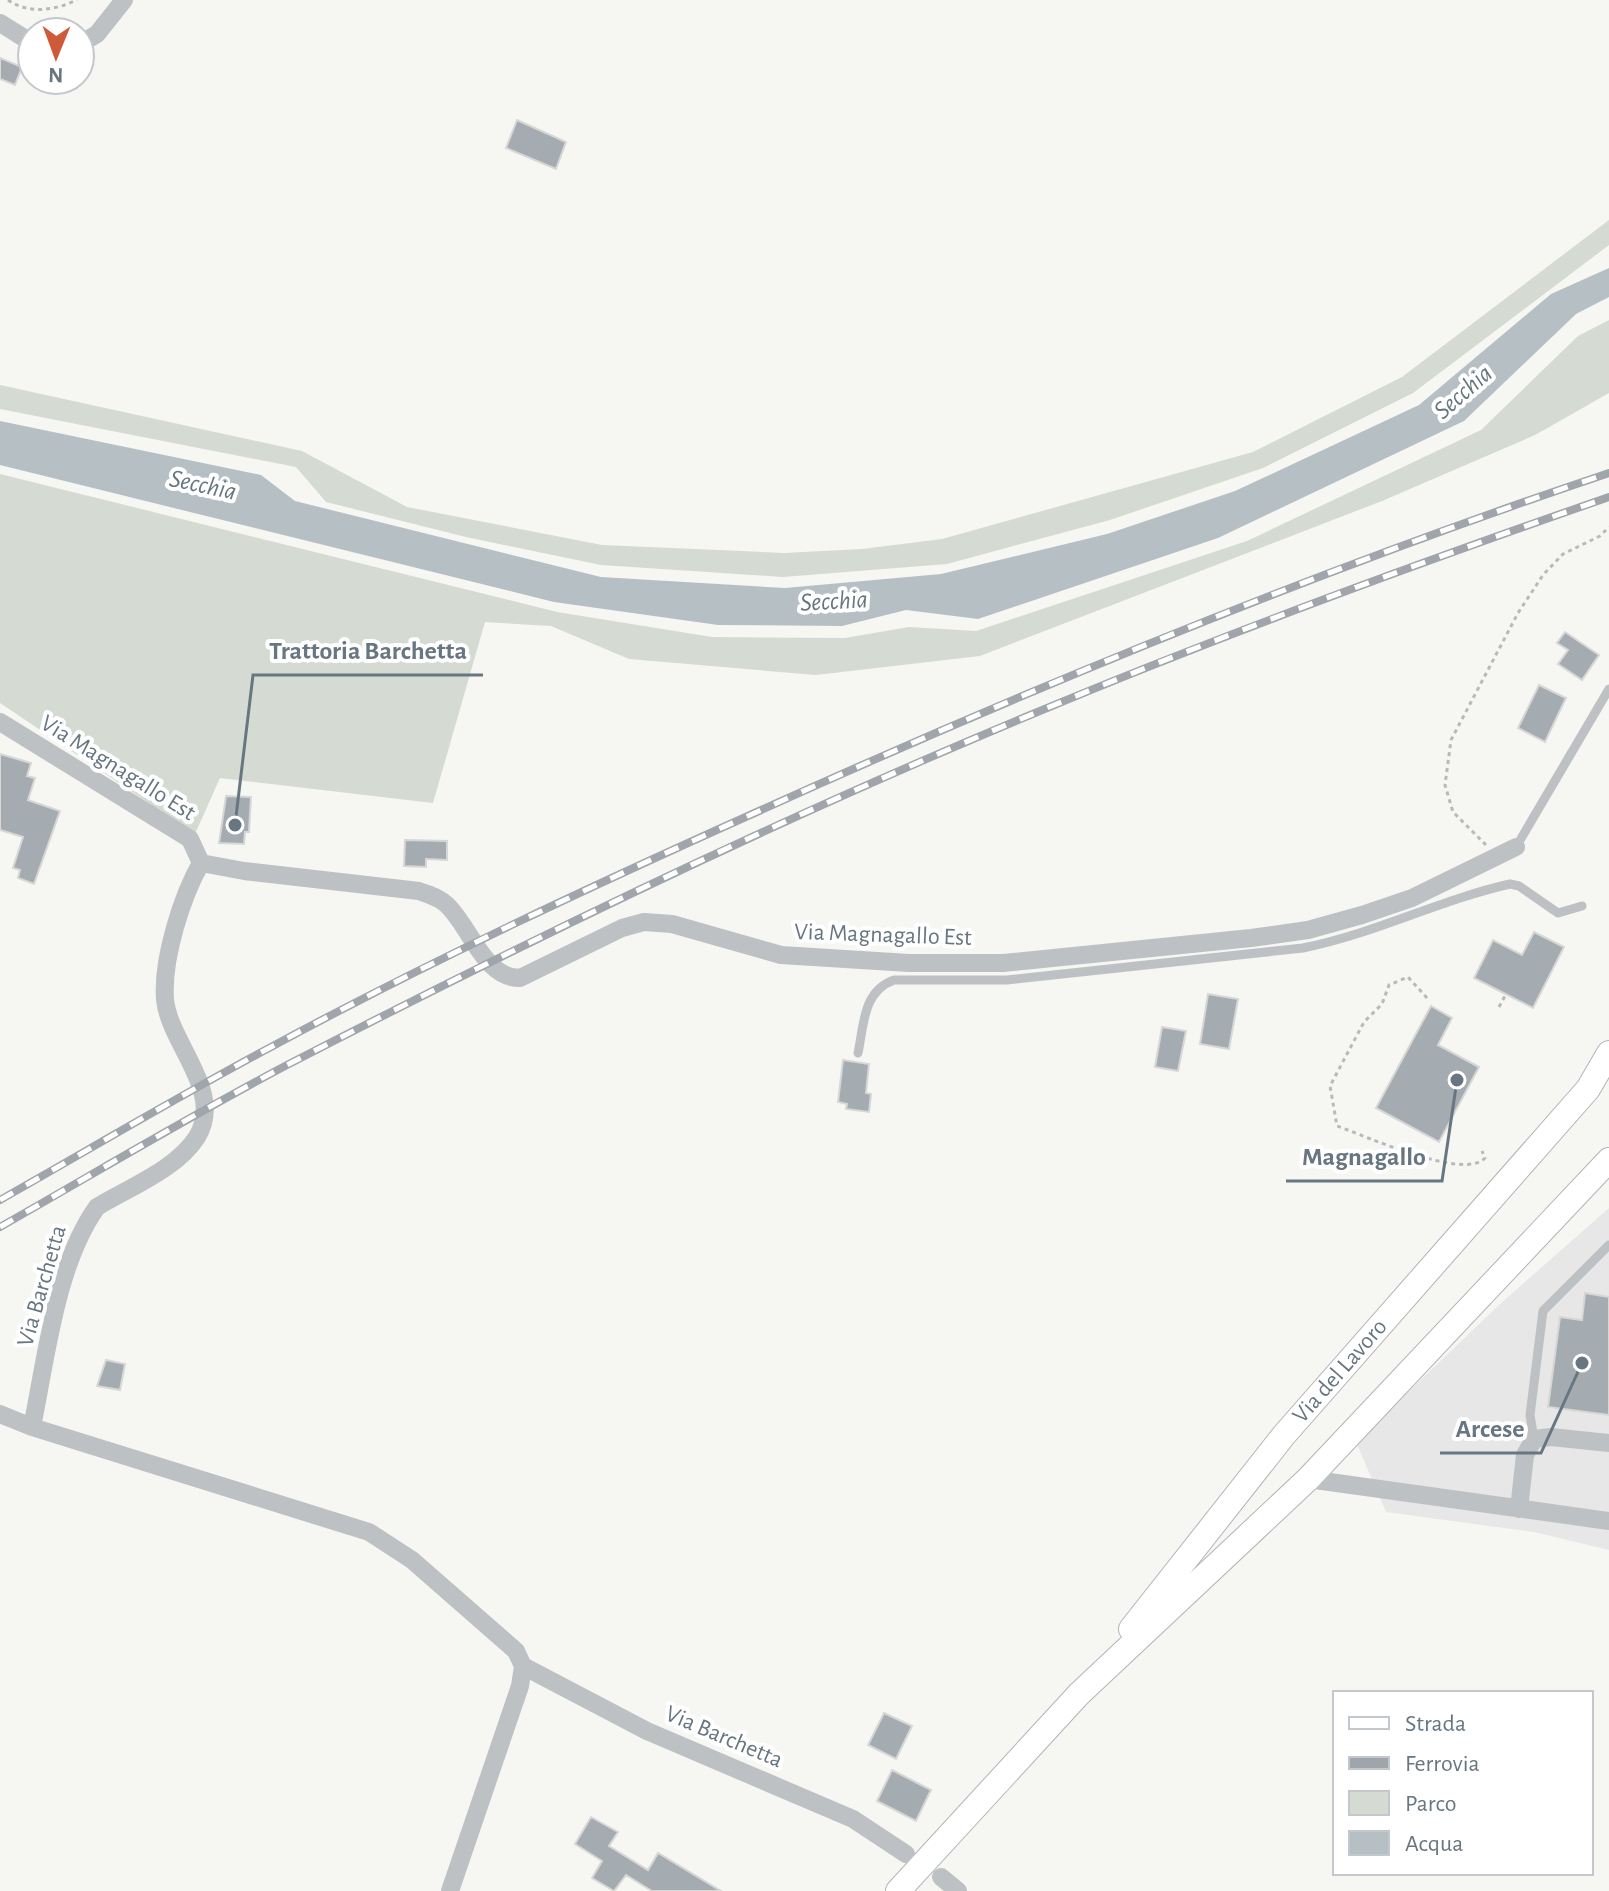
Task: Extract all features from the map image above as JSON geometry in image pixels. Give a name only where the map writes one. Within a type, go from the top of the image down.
[{"type":"main road","name":"Via del Lavoro","points":[[898,1891],[1079,1694],[1284,1435],[1588,1089],[1609,1053]]},
{"type":"main road","name":"Via del Lavoro","points":[[1079,1694],[1308,1479],[1609,1160]]},
{"type":"street","points":[[96,35],[124,0]]},
{"type":"street","name":"Via Magnagallo Est","points":[[0,722],[190,839],[201,863],[244,871],[419,891],[438,898],[468,930],[495,971],[520,978],[622,928],[644,922],[672,924],[781,955],[909,963],[1017,962],[1251,938],[1308,930],[1412,898],[1516,847]]},
{"type":"street","name":"Via Barchetta","points":[[201,863],[185,891],[165,997],[172,1030],[194,1069],[206,1105],[204,1124],[187,1149],[97,1207],[86,1222],[76,1241],[51,1335],[32,1427],[369,1532],[393,1546],[436,1581],[516,1651],[523,1666],[647,1731],[853,1819],[906,1854]]},
{"type":"street","points":[[0,1414],[32,1427]]},
{"type":"street","points":[[1519,1509],[1525,1455],[1534,1439],[1551,1437],[1609,1443]]},
{"type":"street","points":[[1308,1479],[1609,1521]]},
{"type":"street","points":[[450,1891],[520,1686],[523,1666]]},
{"type":"street","points":[[941,1877],[958,1891]]},
{"type":"lane","points":[[1516,847],[1609,689]]},
{"type":"lane","points":[[858,1053],[870,996],[878,986],[894,980],[1007,980],[1303,948],[1342,940],[1450,899],[1510,884],[1529,891],[1558,913],[1582,906]]},
{"type":"lane","points":[[1534,1439],[1530,1415],[1543,1311],[1609,1245]]},
{"type":"path","points":[[8,0],[38,10],[59,9],[77,0]]},
{"type":"path","points":[[1499,856],[1453,812],[1445,785],[1451,740],[1518,613],[1543,575],[1563,554],[1600,536],[1609,527]]},
{"type":"path","points":[[1427,998],[1408,977],[1389,985],[1382,1004],[1364,1022],[1330,1086],[1333,1118],[1337,1126],[1410,1153],[1461,1166],[1480,1163],[1485,1158],[1482,1151]]},
{"type":"path","points":[[1499,1007],[1506,994]]},
{"type":"shaded area","points":[[1609,1208],[1609,1550],[1534,1532],[1386,1512],[1356,1442],[1500,1304]]},
{"type":"green space","points":[[1609,220],[1609,245],[1413,393],[1263,468],[1110,520],[947,564],[783,577],[601,565],[466,537],[326,502],[296,467],[0,409],[0,385],[302,451],[407,507],[602,545],[784,553],[862,549],[942,539],[1253,452],[1402,377]]},
{"type":"green space","points":[[1609,320],[1609,393],[1535,435],[1382,501],[980,656],[816,675],[629,659],[551,626],[485,622],[433,803],[220,778],[195,834],[0,703],[0,474],[557,612],[712,637],[845,638],[909,627],[976,631],[1247,541],[1481,430],[1578,336]]},
{"type":"water","name":"Secchia","points":[[1609,268],[1609,297],[1576,314],[1464,421],[1218,538],[978,619],[906,610],[842,626],[718,625],[554,602],[0,465],[0,421],[261,475],[295,501],[601,577],[785,588],[941,574],[1107,534],[1235,491],[1419,405],[1551,294]]},
{"type":"building","points":[[0,58],[16,65],[15,85],[0,79]]},
{"type":"building","points":[[517,120],[566,142],[556,169],[506,148]]},
{"type":"building","points":[[1565,632],[1599,655],[1582,680],[1558,664],[1568,650],[1557,643]]},
{"type":"building","points":[[1539,685],[1566,698],[1545,742],[1518,728]]},
{"type":"building","points":[[0,754],[31,763],[27,776],[35,778],[28,800],[60,811],[34,884],[18,878],[20,870],[13,868],[23,837],[0,830]]},
{"type":"building","points":[[226,796],[251,797],[249,832],[245,832],[244,844],[219,843]]},
{"type":"building","points":[[405,840],[447,841],[447,860],[426,859],[426,867],[404,866]]},
{"type":"building","points":[[1534,932],[1564,947],[1533,1008],[1474,978],[1493,940],[1522,955]]},
{"type":"building","points":[[1208,994],[1238,999],[1229,1049],[1200,1044]]},
{"type":"building","points":[[1431,1006],[1452,1018],[1438,1045],[1479,1067],[1439,1142],[1376,1108]]},
{"type":"building","points":[[1162,1027],[1186,1031],[1178,1071],[1155,1067]]},
{"type":"building","points":[[843,1060],[869,1064],[866,1093],[871,1094],[869,1112],[846,1109],[847,1104],[838,1102]]},
{"type":"building","points":[[1585,1293],[1609,1297],[1609,1415],[1548,1407],[1560,1317],[1582,1320]]},
{"type":"building","points":[[106,1360],[125,1364],[120,1390],[97,1386]]},
{"type":"building","points":[[884,1713],[912,1726],[896,1759],[868,1745]]},
{"type":"building","points":[[892,1770],[931,1790],[916,1821],[877,1801]]},
{"type":"building","points":[[591,1817],[618,1832],[609,1846],[648,1870],[658,1853],[721,1891],[652,1891],[626,1875],[614,1891],[592,1878],[602,1861],[575,1844]]},
{"type":"railway","points":[[0,1200],[202,1084],[331,1015],[513,924],[697,839],[864,764],[1180,631],[1393,549],[1609,473]]},
{"type":"railway","points":[[0,1227],[287,1065],[564,926],[751,837],[940,753],[1177,655],[1609,497]]},
{"type":"place","name":"Trattoria Barchetta","points":[[235,825]]},
{"type":"place","name":"Magnagallo","points":[[1457,1080]]},
{"type":"place","name":"Arcese","points":[[1582,1363]]}]
